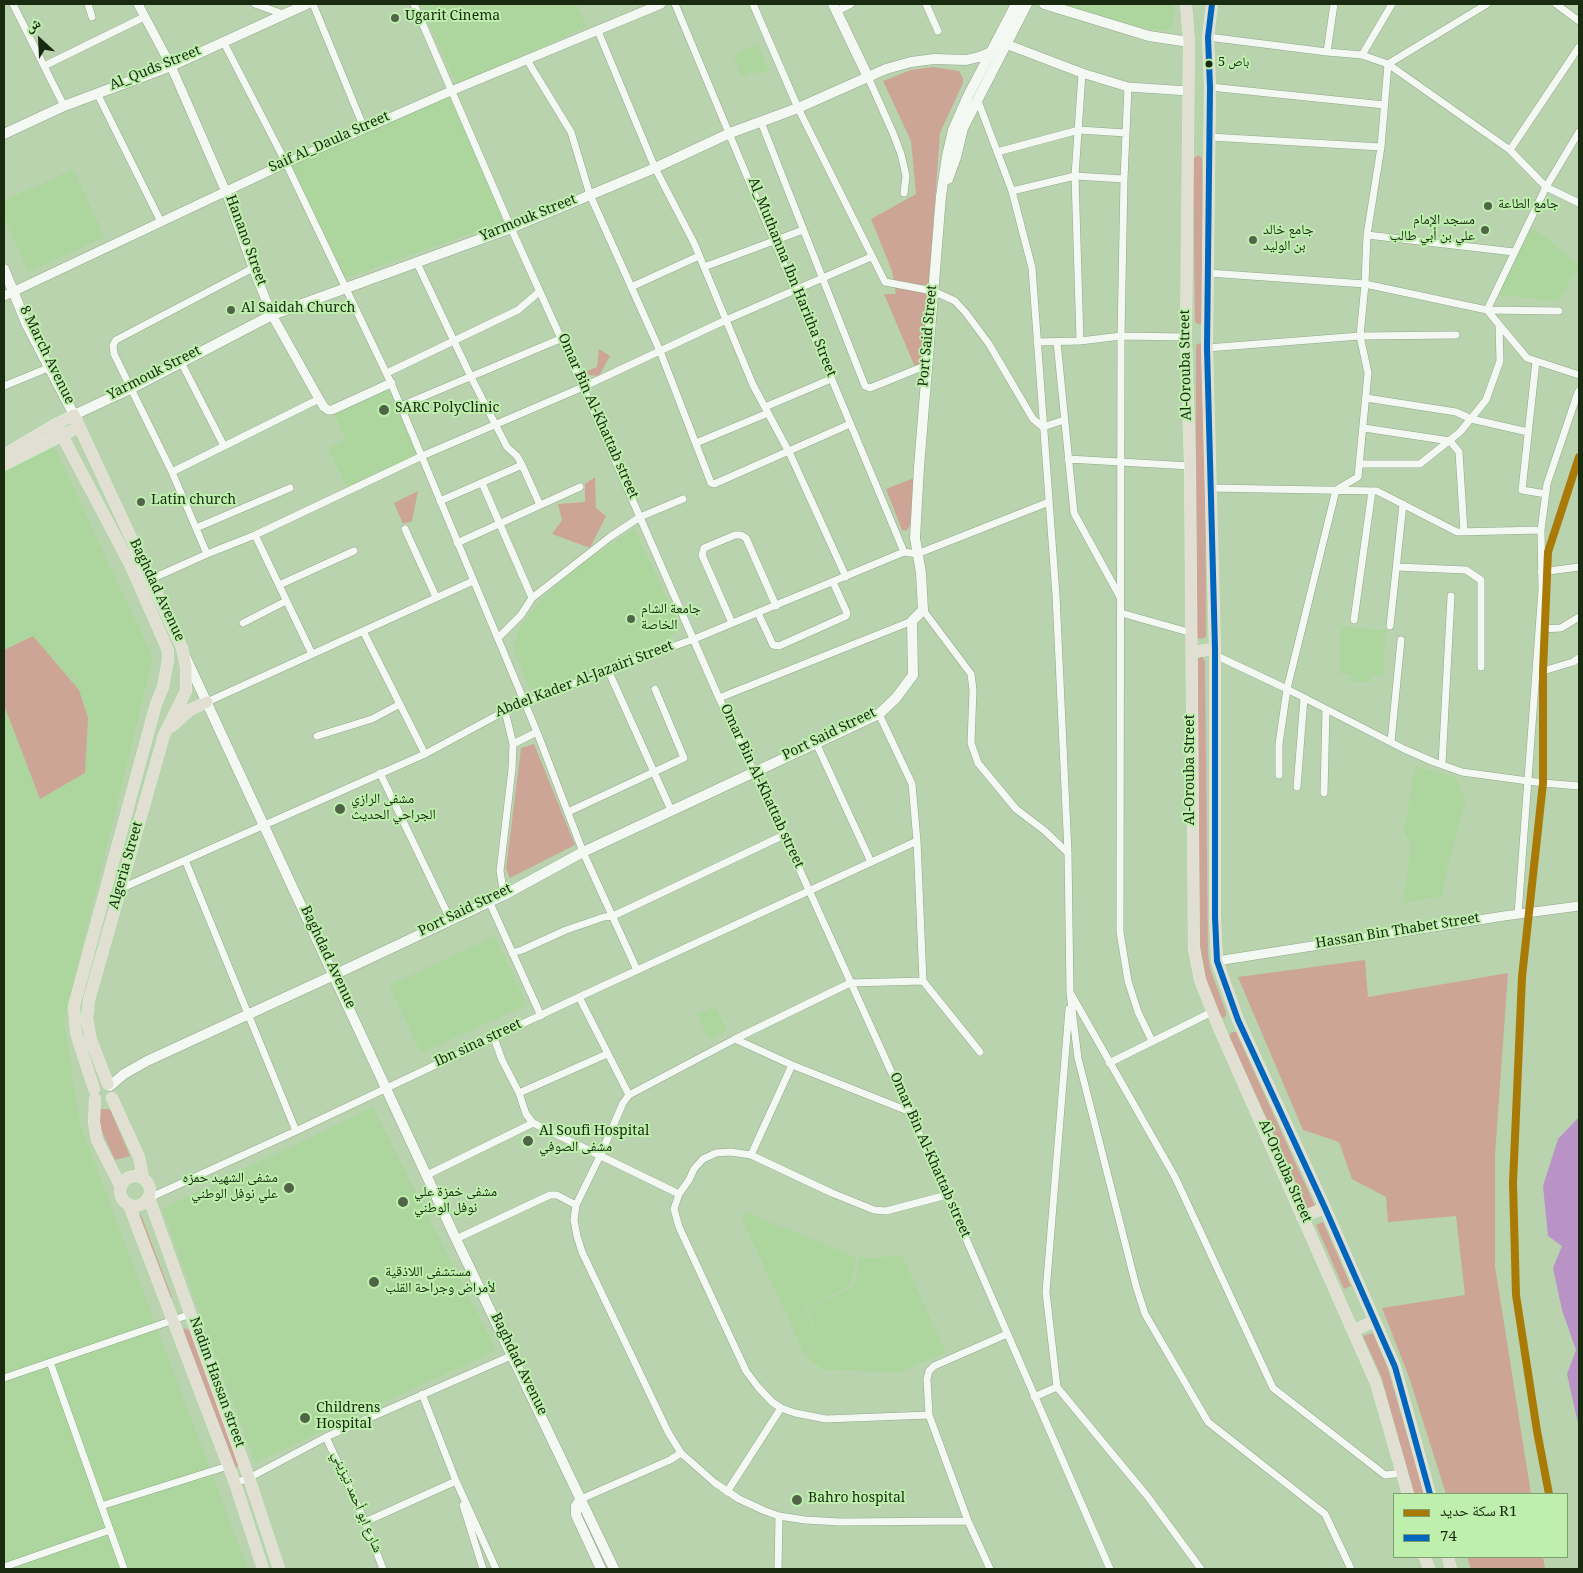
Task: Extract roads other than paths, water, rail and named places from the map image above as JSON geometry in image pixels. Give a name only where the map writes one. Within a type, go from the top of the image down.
[{"type":"main road","name":"Al_Quds Street","points":[[4,134],[64,106],[170,66],[306,4]]},
{"type":"main road","points":[[941,196],[953,130],[968,96],[1016,4]]},
{"type":"main road","name":"Port Said Street","points":[[923,610],[921,574],[915,538],[918,467],[941,196],[956,157],[963,128],[1027,4]]},
{"type":"main road","points":[[1044,4],[1149,36],[1189,42],[1192,4]]},
{"type":"main road","name":"Al-Orouba Street","points":[[1186,4],[1189,42],[1186,337],[1190,466],[1194,949],[1200,980],[1212,1012],[1376,1383],[1408,1493]]},
{"type":"main road","points":[[1205,4],[1208,37]]},
{"type":"main road","name":"Al-Orouba Street","points":[[1212,4],[1208,37],[1210,137],[1207,348],[1215,652],[1214,917],[1217,961],[1238,1020],[1325,1208],[1395,1367],[1430,1493]]},
{"type":"main road","points":[[835,7],[868,76]]},
{"type":"main road","name":"Yarmouk Street","points":[[74,415],[132,388],[272,315],[511,228],[655,168],[730,133],[798,108],[868,76],[911,62],[934,59],[966,60],[991,52]]},
{"type":"main road","name":"8 March Avenue","points":[[4,269],[27,325],[74,415]]},
{"type":"main road","points":[[1186,337],[1208,335]]},
{"type":"main road","points":[[4,455],[74,415]]},
{"type":"main road","name":"Baghdad Avenue","points":[[74,415],[456,1239],[614,1569]]},
{"type":"main road","name":"Baghdad Avenue","points":[[56,424],[130,564],[168,651]]},
{"type":"main road","points":[[4,465],[79,427]]},
{"type":"main road","points":[[912,621],[923,610]]},
{"type":"main road","name":"Port Said Street","points":[[109,1085],[124,1074],[147,1062],[504,895],[582,852],[879,714],[896,698],[912,675],[912,621]]},
{"type":"main road","name":"Algeria Street","points":[[109,1085],[91,1040],[87,1019],[89,1000],[164,735],[186,692],[186,666],[182,648]]},
{"type":"main road","name":"Algeria Street","points":[[95,1094],[76,1033],[74,1006],[156,704],[165,678],[168,651]]},
{"type":"main road","points":[[1192,652],[1215,652]]},
{"type":"main road","points":[[164,735],[183,715],[207,702]]},
{"type":"main road","points":[[106,892],[122,888]]},
{"type":"main road","points":[[76,998],[89,1000]]},
{"type":"main road","points":[[1219,1028],[1238,1020]]},
{"type":"main road","points":[[99,1084],[109,1085],[113,1092],[112,1098],[139,1157],[143,1178],[150,1189],[149,1198],[142,1204],[134,1206],[129,1205],[123,1199],[121,1187],[97,1140],[94,1122],[95,1094],[99,1084]]},
{"type":"main road","points":[[95,1094],[104,1103],[112,1098]]},
{"type":"main road","points":[[121,1187],[130,1178],[143,1178]]},
{"type":"main road","name":"Nadim Hassan street","points":[[149,1198],[249,1478],[279,1569]]},
{"type":"main road","name":"Nadim Hassan street","points":[[129,1205],[235,1483],[263,1569]]},
{"type":"main road","points":[[1302,1217],[1325,1208]]},
{"type":"main road","points":[[1353,1331],[1374,1321]]},
{"type":"main road","points":[[581,1499],[576,1506],[576,1515],[601,1569]]},
{"type":"street","points":[[13,4],[64,106]]},
{"type":"street","points":[[88,4],[92,17]]},
{"type":"street","name":"Hanano Street","points":[[138,4],[170,66],[226,192],[272,315],[319,399]]},
{"type":"street","points":[[255,4],[283,14]]},
{"type":"street","points":[[306,4],[364,128]]},
{"type":"street","name":"Omar Bin Al-Khattab street","points":[[414,4],[719,698],[784,835],[947,1195],[1109,1569]]},
{"type":"street","name":"Saif Al_Daula Street","points":[[4,296],[364,128],[661,4]]},
{"type":"street","name":"Al_Muthanna Ibn Haritha Street","points":[[675,4],[904,552]]},
{"type":"street","points":[[753,4],[798,108],[885,282],[934,291],[955,301],[966,313],[999,360],[1030,416],[1043,427]]},
{"type":"street","points":[[835,7],[851,4]]},
{"type":"street","points":[[926,4],[938,31]]},
{"type":"street","points":[[1327,52],[1334,4]]},
{"type":"street","points":[[1362,55],[1392,4]]},
{"type":"street","points":[[1388,64],[1487,4]]},
{"type":"street","points":[[1556,4],[1579,21]]},
{"type":"street","points":[[44,66],[144,17]]},
{"type":"street","points":[[598,31],[655,168],[704,267],[753,385],[789,451],[846,577]]},
{"type":"street","points":[[1208,37],[1362,55],[1388,64],[1510,150],[1546,187],[1579,203]]},
{"type":"street","points":[[223,41],[286,163],[387,373],[537,732],[582,852],[637,970]]},
{"type":"street","points":[[1006,44],[1082,73],[1128,87],[1188,91]]},
{"type":"street","points":[[1510,150],[1579,47]]},
{"type":"street","points":[[527,60],[571,132],[590,195],[660,352],[710,482],[714,484],[850,424]]},
{"type":"street","points":[[1279,775],[1279,744],[1287,689],[1336,490],[1358,477],[1360,464],[1368,373],[1360,336],[1367,236],[1382,147],[1388,64]]},
{"type":"street","points":[[1080,341],[1076,176],[1082,73]]},
{"type":"street","points":[[868,76],[894,133],[901,154],[906,176],[904,193]]},
{"type":"street","points":[[1210,86],[1384,105]]},
{"type":"street","points":[[1128,87],[1121,336],[1120,932],[1128,981],[1138,1012],[1152,1041]]},
{"type":"street","points":[[97,93],[161,222]]},
{"type":"street","points":[[978,102],[1012,191],[1032,268],[1056,595],[1068,853],[1070,992],[1046,1292],[1056,1387],[1148,1497],[1202,1569]]},
{"type":"street","points":[[761,122],[867,388],[928,365]]},
{"type":"street","points":[[997,152],[1078,130],[1126,133]]},
{"type":"street","points":[[1487,310],[1546,187],[1579,132]]},
{"type":"street","points":[[1210,137],[1382,147]]},
{"type":"street","points":[[1012,191],[1076,176],[1124,179]]},
{"type":"street","points":[[704,267],[803,230]]},
{"type":"street","points":[[1367,236],[1514,252]]},
{"type":"street","points":[[631,287],[699,256]]},
{"type":"street","points":[[149,580],[255,535],[422,456],[583,387],[795,289],[872,257]]},
{"type":"street","points":[[417,263],[471,377],[507,447],[517,456],[522,465],[540,505]]},
{"type":"street","points":[[207,554],[172,472],[114,354],[113,345],[116,340],[253,268]]},
{"type":"street","points":[[1208,273],[1365,284],[1487,310],[1559,311]]},
{"type":"street","points":[[387,373],[518,310],[539,292]]},
{"type":"street","points":[[1487,310],[1527,358],[1579,375]]},
{"type":"street","points":[[1360,464],[1420,464],[1460,432],[1486,400],[1500,361],[1499,324]]},
{"type":"street","points":[[1207,348],[1360,336],[1456,335]]},
{"type":"street","points":[[1037,342],[1080,341],[1121,336],[1186,337]]},
{"type":"street","points":[[401,406],[560,339]]},
{"type":"street","points":[[1057,342],[1074,513],[1121,600]]},
{"type":"street","points":[[1536,361],[1522,490],[1546,494]]},
{"type":"street","points":[[181,362],[224,446]]},
{"type":"street","points":[[4,386],[48,368]]},
{"type":"street","points":[[696,443],[831,379]]},
{"type":"street","points":[[172,472],[319,399],[324,407],[332,410],[391,383]]},
{"type":"street","points":[[1518,914],[1539,629],[1541,530],[1550,475],[1579,391]]},
{"type":"street","points":[[1366,398],[1456,412],[1471,419],[1528,432]]},
{"type":"street","points":[[1043,427],[1064,420]]},
{"type":"street","points":[[1364,428],[1450,440],[1459,452],[1464,532]]},
{"type":"street","points":[[1068,459],[1190,466]]},
{"type":"street","points":[[440,501],[522,465]]},
{"type":"street","points":[[482,483],[532,598]]},
{"type":"street","points":[[457,543],[580,487]]},
{"type":"street","points":[[196,528],[290,488]]},
{"type":"street","points":[[1211,488],[1377,491],[1458,532],[1541,530]]},
{"type":"street","points":[[1354,620],[1372,491]]},
{"type":"street","points":[[498,638],[521,615],[532,598],[610,537],[640,517],[683,499]]},
{"type":"street","points":[[904,552],[917,554],[1049,502]]},
{"type":"street","points":[[1390,626],[1403,504]]},
{"type":"street","points":[[405,529],[436,597]]},
{"type":"street","points":[[255,535],[312,654]]},
{"type":"street","points":[[732,624],[702,555],[704,548],[735,535],[741,535],[746,538],[776,606]]},
{"type":"street","points":[[279,585],[354,551]]},
{"type":"street","name":"Abdel Kader Al-Jazairi Street","points":[[122,888],[425,754],[505,711],[732,624],[904,552]]},
{"type":"street","points":[[1397,567],[1466,570],[1480,580],[1481,667]]},
{"type":"street","points":[[1541,572],[1579,567]]},
{"type":"street","points":[[207,702],[473,581]]},
{"type":"street","points":[[758,613],[773,645],[779,646],[846,616],[847,613],[833,582]]},
{"type":"street","points":[[1442,764],[1451,596]]},
{"type":"street","points":[[243,623],[286,601]]},
{"type":"street","points":[[923,610],[971,674],[973,690],[971,743],[978,763],[1016,809],[1046,831],[1068,853]]},
{"type":"street","points":[[1121,613],[1192,633]]},
{"type":"street","points":[[1539,629],[1561,628],[1579,617]]},
{"type":"street","points":[[719,698],[912,621]]},
{"type":"street","points":[[363,631],[425,754]]},
{"type":"street","points":[[1391,742],[1401,640]]},
{"type":"street","points":[[1215,652],[1391,742],[1462,772],[1579,786]]},
{"type":"street","points":[[1536,672],[1573,662],[1579,658]]},
{"type":"street","points":[[608,670],[671,810]]},
{"type":"street","points":[[568,812],[684,758],[655,689]]},
{"type":"street","points":[[1297,787],[1304,698]]},
{"type":"street","points":[[317,736],[372,718],[400,704]]},
{"type":"street","points":[[1324,793],[1326,710]]},
{"type":"street","points":[[504,895],[500,871],[512,769],[513,744],[505,711]]},
{"type":"street","points":[[879,714],[912,784],[917,841],[923,981],[980,1052]]},
{"type":"street","points":[[513,744],[537,732]]},
{"type":"street","points":[[816,743],[871,862]]},
{"type":"street","points":[[380,773],[450,919]]},
{"type":"street","points":[[512,952],[522,950],[566,930],[604,917],[613,916],[784,835]]},
{"type":"street","name":"Ibn sina street","points":[[149,1198],[386,1089],[808,890],[917,841]]},
{"type":"street","points":[[185,860],[296,1131]]},
{"type":"street","points":[[490,901],[540,1016]]},
{"type":"street","name":"Hassan Bin Thabet Street","points":[[1217,961],[1579,906]]},
{"type":"street","points":[[923,981],[850,983],[735,1039],[629,1095],[623,1103],[576,1205],[574,1220],[582,1252],[668,1432],[681,1453],[703,1474],[727,1492],[779,1516],[840,1522],[968,1521]]},
{"type":"street","points":[[1070,992],[1175,1177],[1272,1388],[1385,1475],[1402,1473]]},
{"type":"street","points":[[1070,992],[1078,1058],[1136,1286],[1145,1314],[1208,1422],[1325,1514],[1351,1569]]},
{"type":"street","points":[[579,997],[629,1095]]},
{"type":"street","points":[[1109,1063],[1212,1012]]},
{"type":"street","points":[[494,1038],[502,1060],[519,1093],[526,1114],[533,1123],[679,1194]]},
{"type":"street","points":[[735,1039],[792,1065],[908,1111]]},
{"type":"street","points":[[519,1093],[607,1054]]},
{"type":"street","points":[[751,1155],[792,1065]]},
{"type":"street","points":[[427,1175],[533,1123]]},
{"type":"street","points":[[929,1415],[826,1419],[795,1414],[780,1408],[758,1388],[746,1370],[679,1228],[674,1209],[679,1194],[694,1169],[703,1159],[716,1153],[731,1152],[751,1155],[832,1193],[874,1210],[886,1211],[947,1195]]},
{"type":"street","points":[[456,1239],[550,1195],[557,1194],[576,1205]]},
{"type":"street","points":[[4,1378],[191,1314]]},
{"type":"street","points":[[990,1569],[968,1521],[929,1415],[927,1379],[931,1368],[1007,1334]]},
{"type":"street","points":[[235,1483],[249,1478],[326,1437],[513,1355]]},
{"type":"street","points":[[50,1362],[124,1569]]},
{"type":"street","points":[[1034,1397],[1056,1387]]},
{"type":"street","points":[[422,1394],[456,1481],[496,1569]]},
{"type":"street","points":[[727,1492],[780,1408]]},
{"type":"street","name":"شارع ابو أحمد تيزيني","points":[[326,1437],[365,1522],[383,1569]]},
{"type":"street","points":[[581,1499],[670,1460],[681,1453]]},
{"type":"street","points":[[101,1506],[228,1466]]},
{"type":"street","points":[[365,1522],[456,1481]]},
{"type":"street","points":[[456,1481],[483,1569]]},
{"type":"street","points":[[778,1569],[779,1516]]},
{"type":"street","points":[[4,1567],[110,1530]]},
{"type":"rail line","name":"R1","points":[[1549,1493],[1537,1431],[1516,1295],[1513,1183],[1522,977],[1543,783],[1543,671],[1548,552],[1579,457]]},
{"type":"place","name":"Ugarit Cinema","points":[[395,18]]},
{"type":"place","name":"باص 5","points":[[1209,64]]},
{"type":"place","name":"جامع الطاعة","points":[[1488,206]]},
{"type":"place","name":"مسجد الإمام علي بن أبي طالب","points":[[1485,230]]},
{"type":"place","name":"جامع خالد بن الوليد","points":[[1253,240]]},
{"type":"place","name":"Al Saidah Church","points":[[231,310]]},
{"type":"place","name":"SARC PolyClinic","points":[[384,410]]},
{"type":"place","name":"Latin church","points":[[141,502]]},
{"type":"place","name":"جامعة الشام الخاصة","points":[[631,619]]},
{"type":"place","name":"مشفى الرازي الجراحي الحديث","points":[[340,809]]},
{"type":"place","name":"Al Soufi Hospital مشفى الصوفي","points":[[528,1141]]},
{"type":"place","name":"مشفى الشهيد حمزه علي نوفل الوطني","points":[[289,1188]]},
{"type":"place","name":"مشفى خمزة علي نوفل الوطني","points":[[403,1202]]},
{"type":"place","name":"مستشفى اللاذقية لأمراض وجراحة القلب","points":[[374,1282]]},
{"type":"place","name":"Childrens Hospital","points":[[305,1418]]},
{"type":"place","name":"Bahro hospital","points":[[797,1500]]}]
